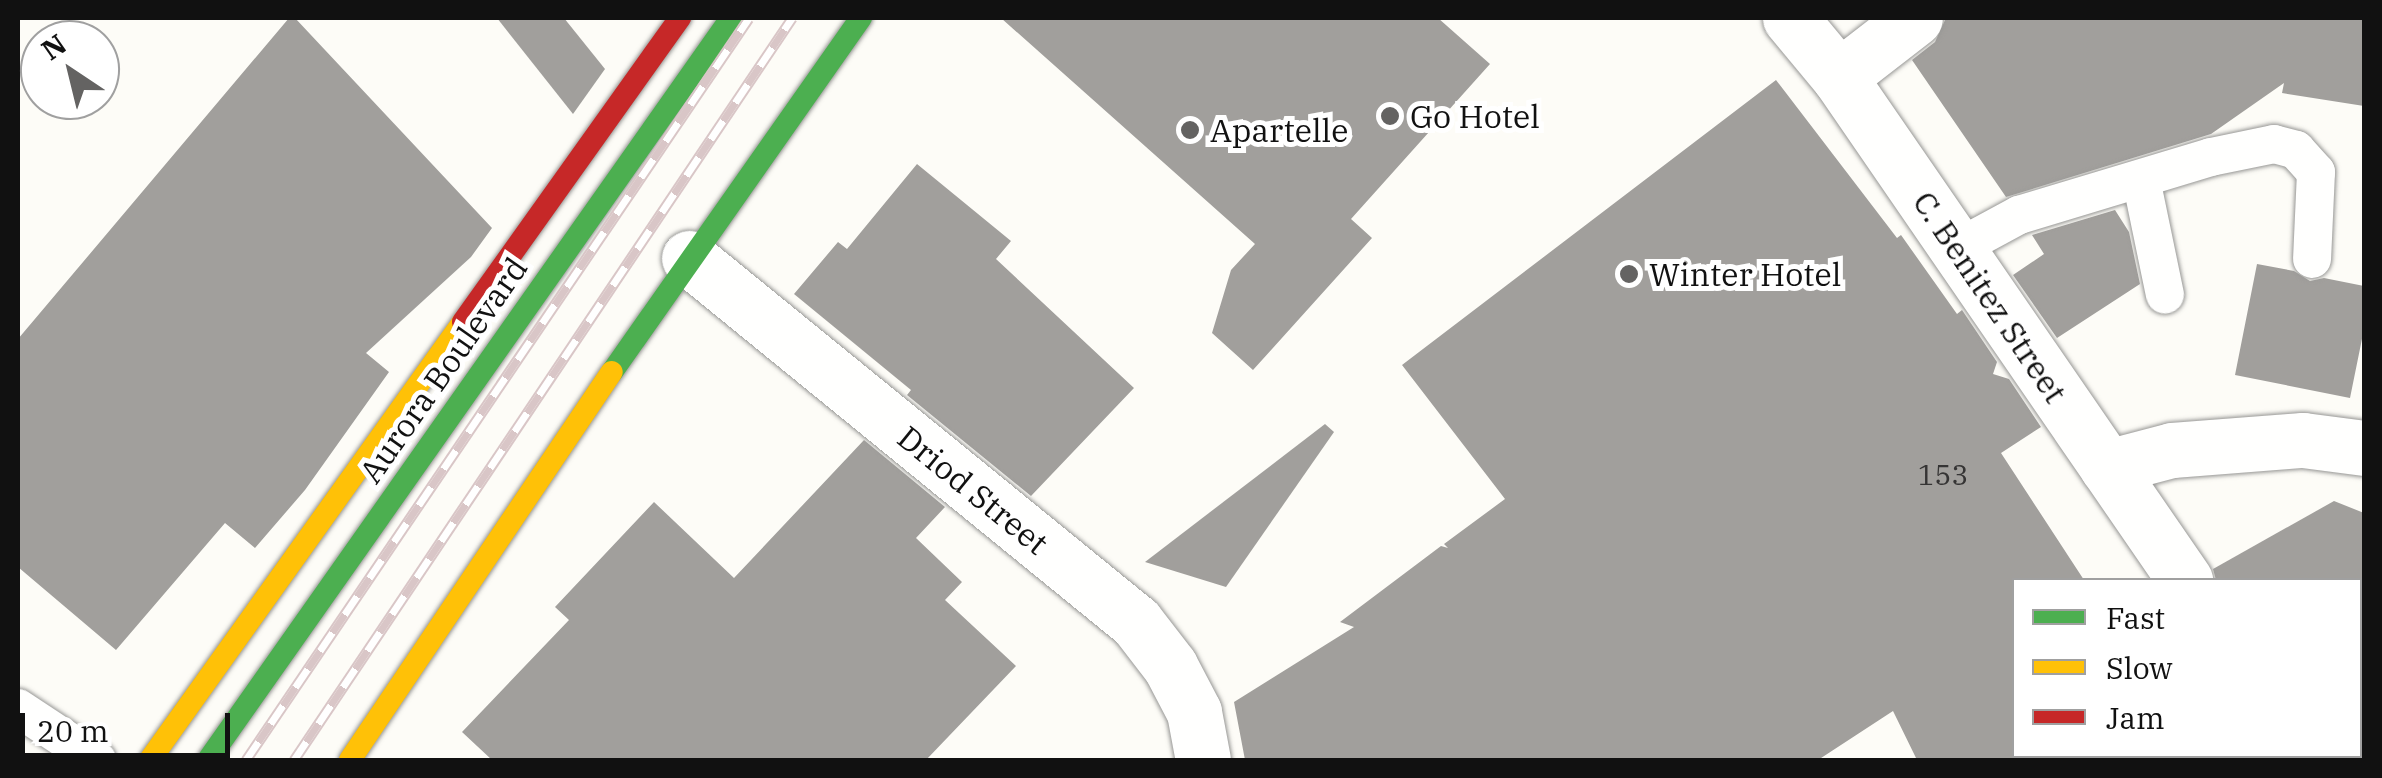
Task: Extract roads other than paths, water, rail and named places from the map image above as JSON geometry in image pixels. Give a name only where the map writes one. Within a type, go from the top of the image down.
[{"type":"main road","points":[[150,760],[680,18]]},
{"type":"main road","name":"Aurora Boulevard","points":[[208,760],[731,18]]},
{"type":"main road","points":[[350,760],[689,258],[860,18]]},
{"type":"street","name":"C. Benitez Street","points":[[1790,18],[1839,77],[2183,578]]},
{"type":"street","points":[[1839,77],[1915,18]]},
{"type":"street","name":"Driod Street","points":[[689,258],[1136,622],[1170,666],[1194,712],[1203,760]]},
{"type":"street","points":[[2106,467],[2172,450],[2303,440],[2364,448]]},
{"type":"lane","points":[[1956,249],[2019,214],[2211,156],[2274,144],[2296,150],[2316,172],[2312,258]]},
{"type":"lane","points":[[2141,178],[2165,295]]},
{"type":"lane","points":[[18,708],[97,760]]},
{"type":"railway","points":[[246,760],[749,18]]},
{"type":"railway","points":[[294,760],[792,18]]},
{"type":"place","name":"Go Hotel","points":[[1390,116]]},
{"type":"place","name":"Apartelle","points":[[1190,130]]},
{"type":"place","name":"Winter Hotel","points":[[1629,274]]}]
